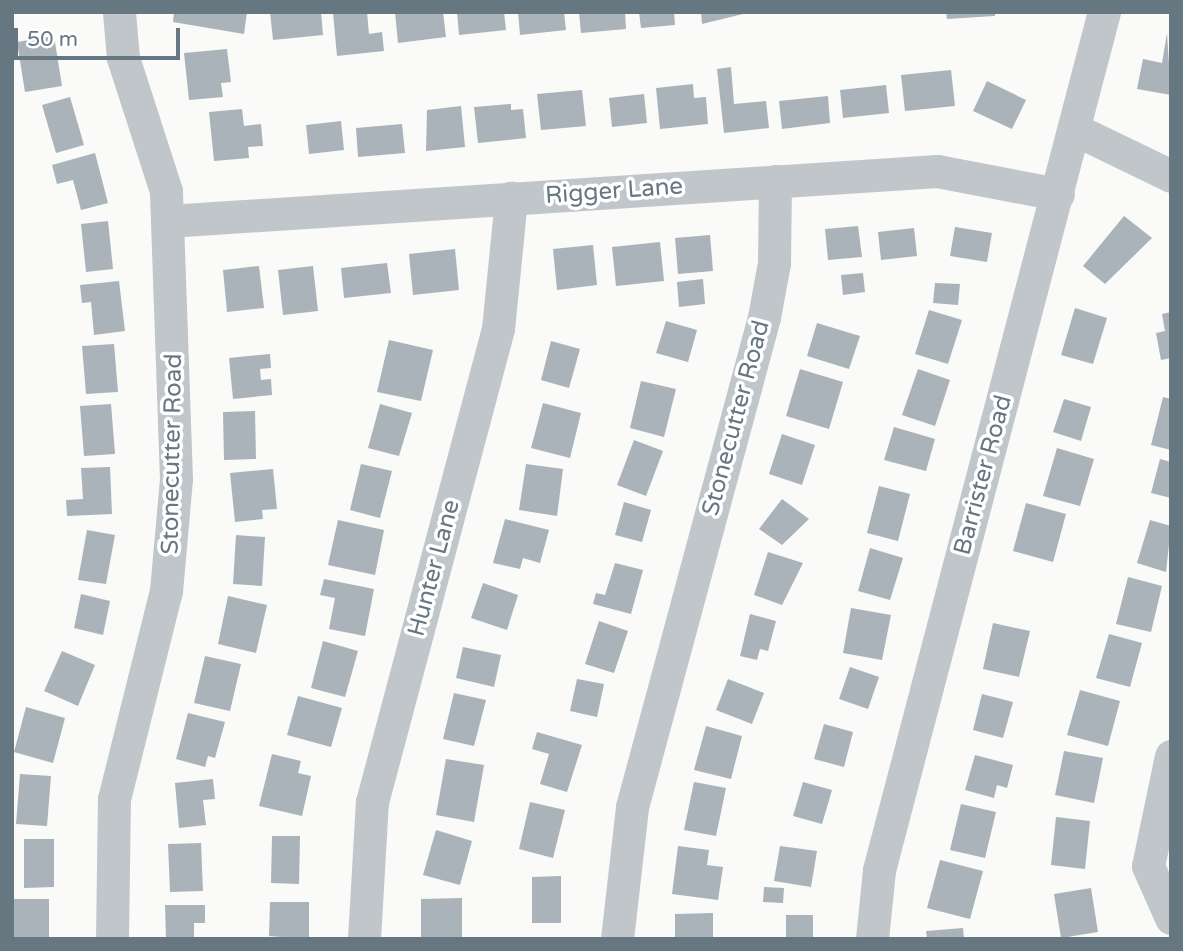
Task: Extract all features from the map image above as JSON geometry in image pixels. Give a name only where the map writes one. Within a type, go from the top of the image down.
[{"type":"street","name":"Stonecutter Road","points":[[112,939],[114,799],[175,533],[168,221],[156,151],[124,58],[119,12]]},
{"type":"street","name":"Barrister Road","points":[[872,939],[879,870],[1076,130],[1104,12]]},
{"type":"street","points":[[1076,130],[1171,176]]},
{"type":"street","name":"Rigger Lane","points":[[168,221],[937,171],[1058,194]]},
{"type":"street","name":"Stonecutter Road","points":[[617,939],[632,807],[764,317],[774,263],[775,181]]},
{"type":"street","name":"Hunter Lane","points":[[364,939],[372,802],[498,329],[511,198]]},
{"type":"street","points":[[1171,756],[1148,866],[1171,918]]},
{"type":"building","points":[[174,12],[247,12],[244,34],[173,22]]},
{"type":"building","points":[[270,12],[321,12],[323,35],[273,40]]},
{"type":"building","points":[[367,12],[369,34],[382,32],[384,51],[337,56],[333,13]]},
{"type":"building","points":[[395,12],[443,12],[446,37],[398,43]]},
{"type":"building","points":[[457,12],[504,12],[506,30],[459,35]]},
{"type":"building","points":[[518,12],[564,12],[566,30],[520,35]]},
{"type":"building","points":[[579,12],[625,12],[626,29],[581,33]]},
{"type":"building","points":[[639,12],[674,12],[675,25],[641,28]]},
{"type":"building","points":[[701,12],[743,12],[743,14],[702,24]]},
{"type":"building","points":[[946,12],[995,12],[995,16],[947,19]]},
{"type":"building","points":[[1167,33],[1171,95],[1137,89],[1143,59],[1162,63]]},
{"type":"building","points":[[54,36],[62,86],[25,92],[17,42]]},
{"type":"building","points":[[227,49],[231,82],[221,83],[223,97],[189,100],[184,53]]},
{"type":"building","points":[[731,67],[734,104],[766,101],[769,128],[724,133],[717,69]]},
{"type":"building","points":[[951,70],[955,106],[905,111],[901,75]]},
{"type":"building","points":[[987,81],[1026,100],[1012,129],[973,111]]},
{"type":"building","points":[[693,84],[694,98],[706,97],[708,124],[660,129],[656,88]]},
{"type":"building","points":[[886,85],[889,113],[843,118],[840,90]]},
{"type":"building","points":[[582,90],[586,126],[541,130],[537,94]]},
{"type":"building","points":[[644,94],[647,123],[612,127],[609,98]]},
{"type":"building","points":[[828,96],[830,123],[782,129],[779,101]]},
{"type":"building","points":[[70,97],[84,145],[56,153],[42,105]]},
{"type":"building","points":[[511,104],[511,110],[523,109],[526,138],[478,143],[474,107]]},
{"type":"building","points":[[461,106],[465,147],[426,151],[427,110]]},
{"type":"building","points":[[242,109],[244,126],[261,124],[263,146],[248,147],[249,158],[214,161],[209,112]]},
{"type":"building","points":[[341,121],[344,150],[309,154],[306,125]]},
{"type":"building","points":[[402,124],[405,153],[358,157],[356,128]]},
{"type":"building","points":[[95,153],[108,203],[81,210],[73,180],[57,184],[52,165]]},
{"type":"building","points":[[1124,216],[1152,238],[1105,284],[1083,266]]},
{"type":"building","points":[[108,221],[113,269],[86,272],[81,224]]},
{"type":"building","points":[[858,226],[862,257],[828,260],[825,229]]},
{"type":"building","points":[[955,227],[992,233],[987,262],[950,256]]},
{"type":"building","points":[[914,228],[917,256],[881,260],[878,232]]},
{"type":"building","points":[[710,235],[713,271],[678,274],[675,238]]},
{"type":"building","points":[[660,242],[664,281],[616,286],[612,247]]},
{"type":"building","points":[[593,245],[597,285],[557,290],[553,249]]},
{"type":"building","points":[[455,249],[459,290],[413,295],[409,254]]},
{"type":"building","points":[[387,263],[391,293],[344,298],[341,268]]},
{"type":"building","points":[[259,266],[264,308],[227,312],[223,270]]},
{"type":"building","points":[[313,266],[318,311],[283,315],[278,270]]},
{"type":"building","points":[[863,273],[865,292],[843,295],[841,275]]},
{"type":"building","points":[[703,279],[705,304],[679,307],[677,282]]},
{"type":"building","points":[[119,281],[125,331],[94,335],[91,302],[82,303],[80,285]]},
{"type":"building","points":[[935,283],[960,284],[958,305],[933,303]]},
{"type":"building","points":[[1075,308],[1107,318],[1093,364],[1061,355]]},
{"type":"building","points":[[929,310],[962,320],[948,364],[915,354]]},
{"type":"building","points":[[1171,312],[1171,358],[1161,360],[1156,333],[1165,331],[1162,314]]},
{"type":"building","points":[[666,321],[697,330],[688,362],[656,353]]},
{"type":"building","points":[[817,323],[860,336],[849,369],[807,356]]},
{"type":"building","points":[[389,340],[433,350],[421,401],[377,392]]},
{"type":"building","points":[[551,341],[580,349],[569,388],[541,380]]},
{"type":"building","points":[[114,344],[118,392],[86,394],[82,346]]},
{"type":"building","points":[[270,354],[271,368],[260,369],[261,380],[271,379],[272,395],[233,399],[229,358]]},
{"type":"building","points":[[800,369],[843,382],[829,429],[786,416]]},
{"type":"building","points":[[918,369],[950,380],[935,426],[902,415]]},
{"type":"building","points":[[641,381],[676,389],[664,437],[630,428]]},
{"type":"building","points":[[1163,397],[1171,399],[1171,450],[1151,445]]},
{"type":"building","points":[[1064,399],[1091,407],[1081,441],[1053,432]]},
{"type":"building","points":[[543,403],[581,413],[570,458],[531,448]]},
{"type":"building","points":[[111,404],[115,454],[84,456],[80,406]]},
{"type":"building","points":[[380,404],[412,413],[399,456],[368,448]]},
{"type":"building","points":[[255,411],[256,459],[224,460],[223,412]]},
{"type":"building","points":[[894,427],[935,439],[926,471],[884,460]]},
{"type":"building","points":[[782,434],[815,445],[802,485],[769,474]]},
{"type":"building","points":[[634,440],[663,451],[646,496],[617,485]]},
{"type":"building","points":[[1057,448],[1094,459],[1080,506],[1043,496]]},
{"type":"building","points":[[1160,459],[1171,462],[1171,498],[1151,493]]},
{"type":"building","points":[[361,464],[392,471],[380,518],[350,510]]},
{"type":"building","points":[[526,464],[563,469],[557,516],[519,510]]},
{"type":"building","points":[[110,467],[112,514],[67,516],[66,500],[83,499],[81,468]]},
{"type":"building","points":[[273,469],[277,509],[262,510],[263,519],[235,522],[230,473]]},
{"type":"building","points":[[879,486],[910,494],[898,541],[867,533]]},
{"type":"building","points":[[782,499],[809,519],[782,545],[759,529]]},
{"type":"building","points":[[624,502],[651,510],[642,542],[615,535]]},
{"type":"building","points":[[1026,503],[1066,514],[1053,562],[1013,551]]},
{"type":"building","points":[[505,519],[549,530],[540,563],[523,558],[520,569],[493,563]]},
{"type":"building","points":[[338,520],[384,530],[375,575],[328,565]]},
{"type":"building","points":[[1150,520],[1171,526],[1166,572],[1137,563]]},
{"type":"building","points":[[87,530],[115,535],[106,584],[78,580]]},
{"type":"building","points":[[236,535],[265,537],[262,586],[233,584]]},
{"type":"building","points":[[870,548],[903,558],[890,600],[858,591]]},
{"type":"building","points":[[768,552],[803,563],[782,605],[754,595]]},
{"type":"building","points":[[615,563],[643,570],[631,614],[593,604],[596,593],[605,595]]},
{"type":"building","points":[[1128,577],[1162,586],[1151,632],[1116,624]]},
{"type":"building","points":[[324,579],[374,589],[365,636],[329,629],[335,598],[320,595]]},
{"type":"building","points":[[483,583],[518,595],[507,630],[471,618]]},
{"type":"building","points":[[81,594],[110,601],[103,635],[74,628]]},
{"type":"building","points":[[228,596],[267,605],[256,653],[218,644]]},
{"type":"building","points":[[851,608],[891,615],[882,660],[843,653]]},
{"type":"building","points":[[750,614],[776,621],[768,651],[760,649],[757,660],[740,656]]},
{"type":"building","points":[[599,621],[628,631],[614,673],[585,664]]},
{"type":"building","points":[[993,623],[1030,631],[1019,677],[983,669]]},
{"type":"building","points":[[1109,634],[1142,643],[1130,687],[1096,678]]},
{"type":"building","points":[[323,641],[358,651],[345,697],[311,688]]},
{"type":"building","points":[[463,647],[501,655],[494,687],[456,678]]},
{"type":"building","points":[[62,651],[95,665],[78,706],[44,691]]},
{"type":"building","points":[[205,656],[241,664],[230,711],[194,703]]},
{"type":"building","points":[[850,667],[879,677],[868,709],[839,699]]},
{"type":"building","points":[[577,679],[604,684],[597,717],[570,711]]},
{"type":"building","points":[[728,679],[764,693],[752,724],[716,710]]},
{"type":"building","points":[[1080,690],[1120,701],[1108,746],[1067,735]]},
{"type":"building","points":[[454,693],[486,700],[474,746],[443,739]]},
{"type":"building","points":[[982,694],[1013,702],[1003,738],[973,730]]},
{"type":"building","points":[[298,696],[342,708],[331,747],[287,735]]},
{"type":"building","points":[[26,707],[65,718],[53,763],[14,752]]},
{"type":"building","points":[[188,713],[225,722],[215,758],[208,756],[205,767],[176,759]]},
{"type":"building","points":[[824,724],[853,732],[844,767],[814,759]]},
{"type":"building","points":[[706,726],[742,736],[731,779],[694,770]]},
{"type":"building","points":[[537,732],[582,745],[567,792],[540,784],[549,754],[532,749]]},
{"type":"building","points":[[1064,751],[1103,758],[1094,803],[1055,795]]},
{"type":"building","points":[[272,754],[301,761],[298,773],[311,776],[302,816],[259,806]]},
{"type":"building","points":[[975,755],[1013,765],[1007,788],[997,785],[994,798],[965,790]]},
{"type":"building","points":[[446,759],[484,765],[474,822],[436,815]]},
{"type":"building","points":[[20,774],[51,776],[47,826],[16,824]]},
{"type":"building","points":[[213,779],[215,799],[203,800],[206,825],[179,828],[175,783]]},
{"type":"building","points":[[694,782],[726,788],[716,836],[684,830]]},
{"type":"building","points":[[803,782],[832,790],[822,824],[793,816]]},
{"type":"building","points":[[530,802],[565,810],[553,858],[519,849]]},
{"type":"building","points":[[961,804],[996,812],[985,858],[950,850]]},
{"type":"building","points":[[1056,817],[1090,821],[1085,869],[1051,865]]},
{"type":"building","points":[[436,830],[472,841],[460,885],[423,875]]},
{"type":"building","points":[[272,836],[300,836],[299,884],[271,883]]},
{"type":"building","points":[[24,839],[54,839],[54,887],[24,888]]},
{"type":"building","points":[[201,843],[203,891],[170,892],[168,844]]},
{"type":"building","points":[[678,846],[709,850],[707,865],[723,867],[718,900],[672,894]]},
{"type":"building","points":[[780,846],[817,851],[811,887],[774,881]]},
{"type":"building","points":[[940,860],[983,871],[970,919],[927,908]]},
{"type":"building","points":[[561,876],[561,923],[532,923],[532,877]]},
{"type":"building","points":[[764,887],[784,888],[783,903],[763,902]]},
{"type":"building","points":[[1091,888],[1098,932],[1061,938],[1054,894]]},
{"type":"building","points":[[462,898],[462,939],[421,939],[421,899]]},
{"type":"building","points":[[12,899],[49,899],[49,939],[12,939]]},
{"type":"building","points":[[270,902],[309,902],[309,939],[269,936]]},
{"type":"building","points":[[165,905],[205,905],[205,923],[194,923],[194,939],[166,939]]},
{"type":"building","points":[[713,913],[713,939],[675,939],[675,914]]},
{"type":"building","points":[[786,915],[813,915],[813,939],[786,939]]},
{"type":"building","points":[[963,928],[964,939],[927,939],[926,931]]}]
